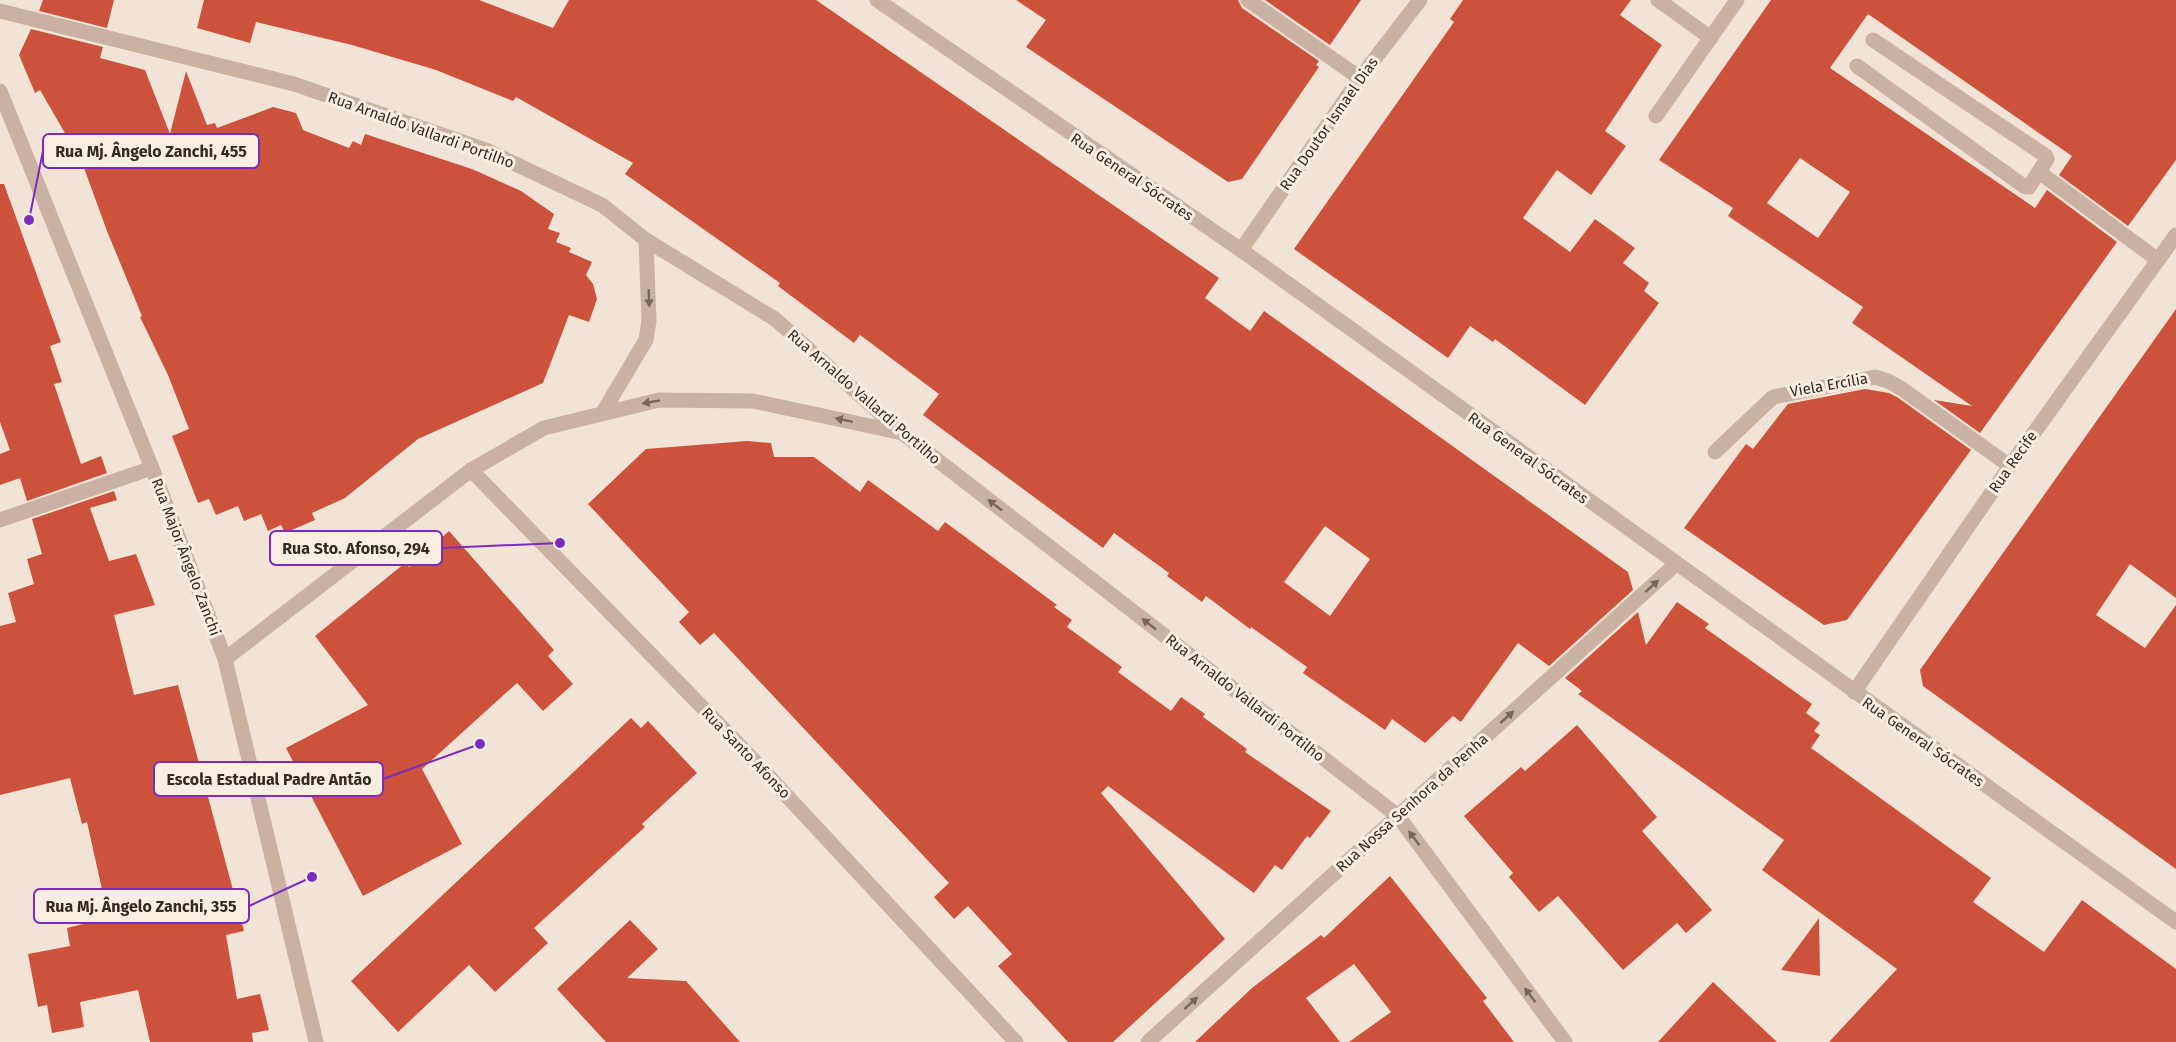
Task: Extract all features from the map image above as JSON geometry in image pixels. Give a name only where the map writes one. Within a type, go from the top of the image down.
[{"type":"street","name":"Rua General Sócrates","points":[[876,0],[1241,250],[2176,922]]},
{"type":"street","points":[[1248,0],[1360,78]]},
{"type":"street","name":"Rua Doutor Ismael Dias","points":[[1241,250],[1360,78],[1420,0]]},
{"type":"street","points":[[1658,0],[1711,38]]},
{"type":"street","points":[[1656,116],[1737,0]]},
{"type":"street","name":"Rua Arnaldo Vallardi Portilho","points":[[0,11],[294,84],[486,150],[603,205],[646,240],[775,320],[901,432],[1398,816],[1565,1042]]},
{"type":"street","points":[[1857,66],[2025,187],[2029,187],[2039,172],[2046,156],[1873,40]]},
{"type":"street","name":"Rua Major Ângelo Zanchi","points":[[0,91],[152,468],[225,659],[316,1042]]},
{"type":"street","points":[[2039,172],[2158,260]]},
{"type":"street","name":"Rua Recife","points":[[1854,692],[2010,466],[2176,235]]},
{"type":"street","points":[[603,412],[646,340],[649,321],[646,240]]},
{"type":"street","name":"Viela Ercília","points":[[1715,452],[1773,397],[1875,377],[1902,389],[2010,466]]},
{"type":"street","points":[[225,659],[471,470],[544,428],[659,400],[753,400],[901,432]]},
{"type":"street","points":[[0,520],[152,468]]},
{"type":"street","name":"Rua Santo Afonso","points":[[471,470],[746,752],[1016,1042]]},
{"type":"street","name":"Rua Nossa Senhora da Penha","points":[[1148,1042],[1676,564]]},
{"type":"building","points":[[43,0],[114,0],[107,28],[39,11]]},
{"type":"building","points":[[204,0],[479,0],[553,28],[569,0],[816,0],[1219,278],[1205,298],[1250,331],[1264,311],[1628,572],[1633,590],[1549,666],[1518,643],[1461,722],[1453,716],[1425,743],[1392,719],[1385,730],[1303,673],[1307,667],[1206,596],[1202,602],[1167,576],[1169,573],[1114,533],[1103,548],[923,415],[939,394],[860,335],[854,343],[778,286],[780,283],[625,174],[633,163],[516,97],[513,101],[436,70],[352,45],[256,22],[250,43],[197,28]],"holes":[[[1325,526],[1370,559],[1330,616],[1284,582]]]},
{"type":"building","points":[[1016,0],[1238,0],[1242,8],[1319,61],[1316,65],[1319,67],[1242,179],[1228,182],[1026,47],[1046,20]]},
{"type":"building","points":[[1265,0],[1361,0],[1330,45]]},
{"type":"building","points":[[1463,0],[1631,0],[1620,15],[1662,45],[1605,131],[1626,146],[1591,195],[1557,170],[1523,218],[1570,252],[1595,219],[1635,248],[1623,263],[1649,283],[1644,291],[1659,303],[1585,405],[1495,339],[1493,342],[1470,326],[1448,358],[1294,249],[1454,22],[1450,19]]},
{"type":"building","points":[[1771,0],[2176,0],[2176,160],[2128,226],[2059,175],[2072,156],[1868,14],[1830,68],[2035,208],[2047,190],[2117,242],[1980,433],[1934,400],[1972,406],[1852,323],[1863,307],[1728,216],[1733,208],[1659,160]],"holes":[[[1800,158],[1850,192],[1818,238],[1767,203]]]},
{"type":"building","points":[[31,29],[103,47],[100,58],[145,70],[170,134],[186,71],[207,125],[215,123],[217,128],[273,107],[296,113],[303,130],[349,148],[353,141],[361,145],[365,134],[472,169],[521,191],[554,214],[548,229],[560,233],[556,242],[571,248],[569,252],[592,262],[586,275],[593,284],[597,299],[589,322],[569,315],[543,383],[418,439],[345,498],[312,513],[315,520],[285,533],[281,525],[268,531],[261,514],[244,521],[238,506],[216,515],[209,499],[198,503],[172,436],[189,429],[168,375],[140,317],[142,316],[107,231],[76,146],[73,147],[40,90],[35,93],[19,55]]},
{"type":"building","points":[[0,184],[4,184],[61,342],[50,346],[62,382],[54,384],[81,464],[101,456],[107,473],[27,501],[20,478],[0,485],[0,454],[10,450],[0,422]]},
{"type":"building","points":[[2176,309],[2176,598],[2130,564],[2096,615],[2145,648],[2176,605],[2176,869],[1923,686],[1920,670]]},
{"type":"building","points":[[1865,389],[1889,393],[1897,397],[1971,450],[1847,620],[1824,625],[1684,528],[1746,444],[1753,449],[1788,404]]},
{"type":"building","points":[[747,441],[771,443],[774,457],[814,457],[860,492],[868,480],[938,531],[945,522],[1057,605],[1054,607],[1072,620],[1067,627],[1122,667],[1118,672],[1171,711],[1181,697],[1205,714],[1203,717],[1247,749],[1245,752],[1331,811],[1310,838],[1307,836],[1282,870],[1275,865],[1254,893],[1108,786],[1101,793],[1225,939],[1113,1042],[1068,1042],[998,966],[1012,954],[968,906],[954,919],[934,897],[949,883],[714,633],[700,645],[679,622],[689,612],[588,504],[646,449]]},
{"type":"building","points":[[114,491],[117,500],[90,508],[109,561],[136,554],[155,605],[114,615],[134,695],[178,685],[244,931],[226,935],[237,999],[260,994],[269,1030],[252,1033],[253,1042],[150,1042],[138,990],[80,1002],[84,1027],[52,1033],[47,1005],[38,1007],[28,954],[70,946],[67,928],[95,921],[91,896],[103,894],[87,822],[82,824],[70,778],[0,795],[0,626],[16,622],[8,593],[34,584],[27,559],[42,554],[32,519]]},
{"type":"building","points":[[449,531],[554,650],[548,656],[573,684],[543,711],[517,683],[422,769],[462,844],[363,896],[286,748],[368,705],[315,636],[405,563],[409,567]]},
{"type":"building","points":[[1677,602],[1709,624],[1705,628],[1812,704],[1806,713],[1820,723],[1814,731],[1820,735],[1811,748],[1991,878],[1973,902],[2044,952],[2082,900],[2176,969],[2176,1042],[1829,1042],[1897,969],[1762,870],[1784,840],[1578,694],[1582,691],[1565,678],[1638,612],[1646,645]]},
{"type":"building","points":[[631,718],[641,728],[648,721],[697,773],[642,824],[645,827],[534,928],[548,943],[495,992],[469,965],[398,1032],[351,981]]},
{"type":"building","points":[[1577,725],[1657,817],[1642,831],[1712,910],[1686,933],[1677,923],[1623,970],[1558,896],[1539,912],[1509,877],[1513,873],[1464,816],[1521,767],[1525,771]]},
{"type":"building","points":[[1390,876],[1487,998],[1483,1001],[1514,1042],[1349,1042],[1391,1012],[1354,964],[1306,998],[1340,1042],[1195,1042],[1252,988],[1321,935],[1324,938]]},
{"type":"building","points":[[1819,918],[1820,976],[1781,970]]},
{"type":"building","points":[[630,920],[658,949],[627,978],[686,981],[740,1042],[606,1042],[557,989]]},
{"type":"building","points":[[1713,982],[1777,1042],[1658,1042]]},
{"type":"place","name":"Rua Mj. Ângelo Zanchi, 455","points":[[29,220]]},
{"type":"place","name":"Rua Sto. Afonso, 294","points":[[560,543]]},
{"type":"place","name":"Escola Estadual Padre Antão","points":[[480,744]]},
{"type":"place","name":"Rua Mj. Ângelo Zanchi, 355","points":[[312,877]]}]
